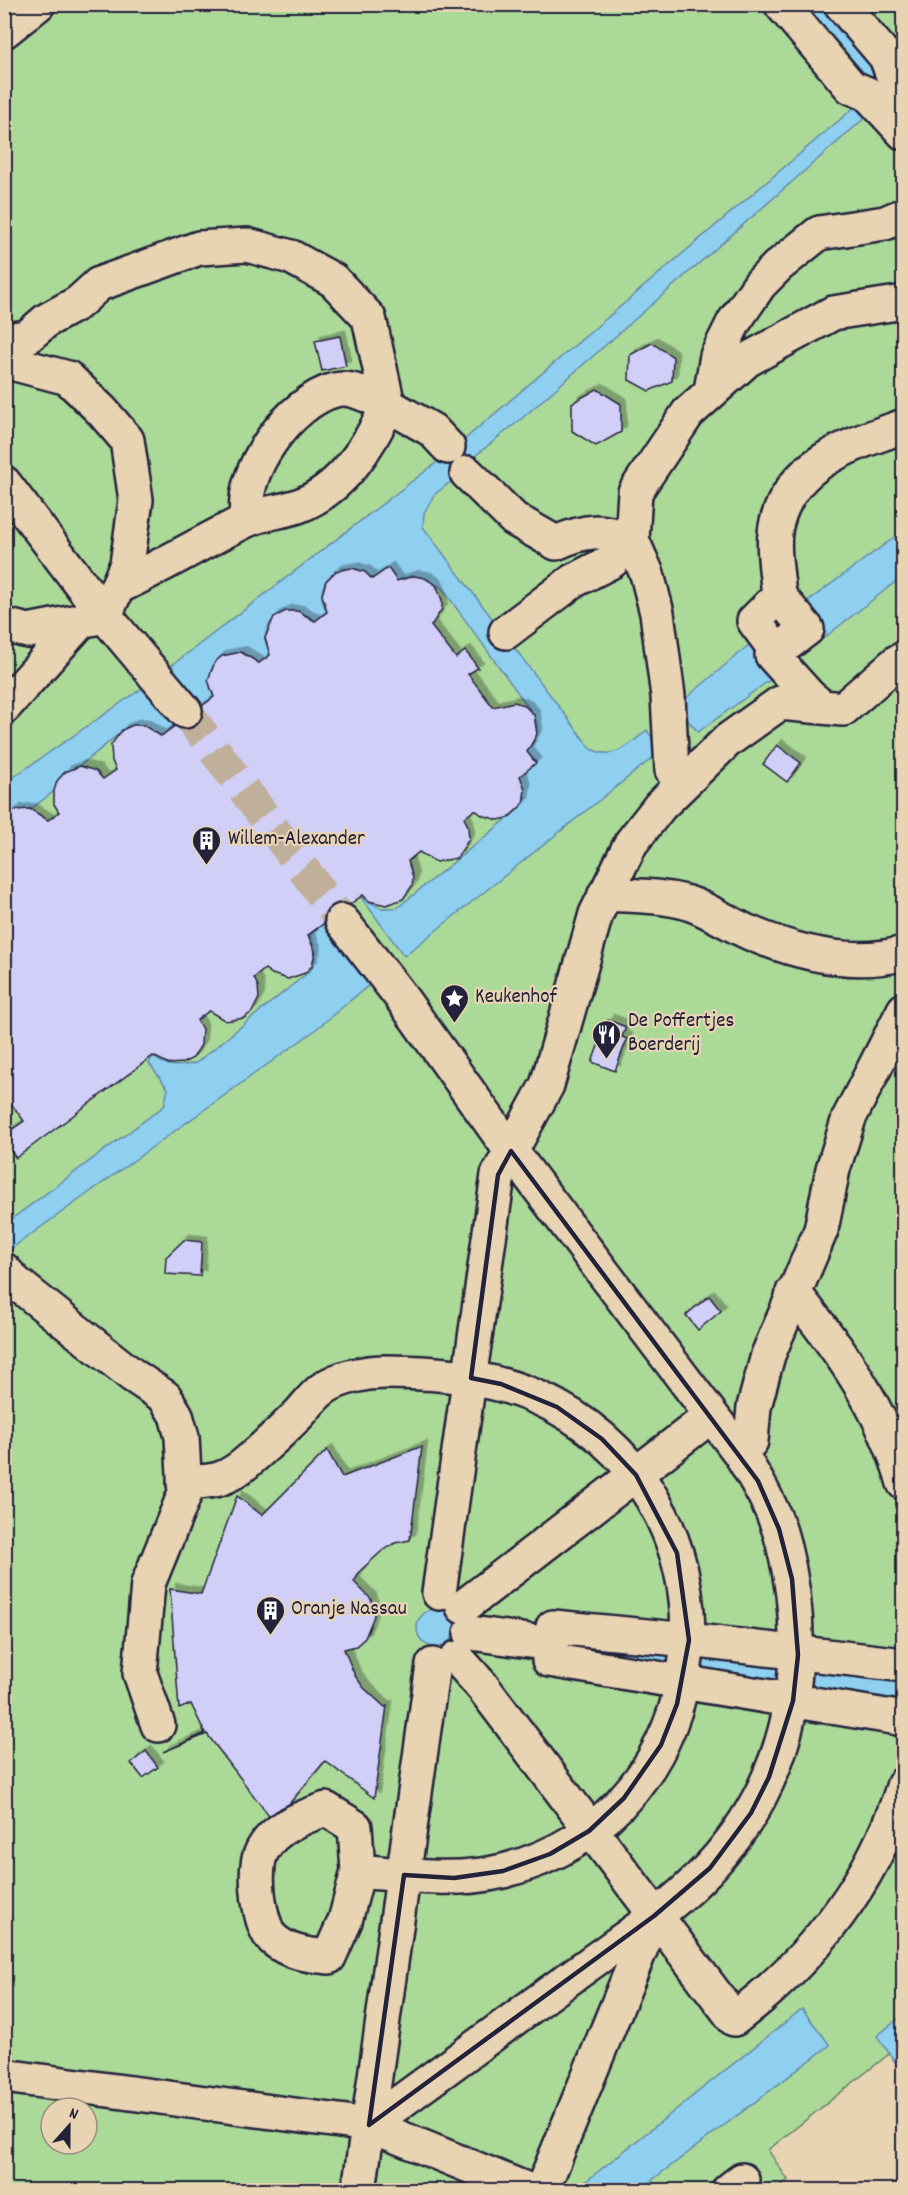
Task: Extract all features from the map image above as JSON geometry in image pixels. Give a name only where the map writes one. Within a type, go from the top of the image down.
[{"type":"street","points":[[4,32],[38,4]]},
{"type":"street","points":[[781,4],[851,87],[889,90]]},
{"type":"street","points":[[841,4],[886,57],[889,90],[903,133]]},
{"type":"street","points":[[711,391],[717,356],[729,331],[745,303],[778,266],[819,233],[885,223],[903,215]]},
{"type":"street","points":[[4,340],[27,337],[47,320],[78,303],[99,284],[199,248],[247,245],[291,257],[333,280],[369,318],[388,405],[371,442],[338,482],[300,505],[248,519],[155,570],[101,608],[4,708]]},
{"type":"street","points":[[680,785],[672,770],[668,696],[657,613],[647,574],[632,540],[635,492],[688,413],[747,360],[833,313],[903,302]]},
{"type":"street","points":[[4,361],[68,378],[102,411],[127,440],[136,500],[127,564],[101,608],[28,631],[4,625]]},
{"type":"street","points":[[248,519],[245,505],[248,488],[265,449],[290,420],[314,399],[337,389],[357,392],[388,405],[432,430],[448,447]]},
{"type":"street","points":[[774,649],[807,629],[779,596],[776,561],[777,522],[792,488],[806,472],[836,451],[903,426]]},
{"type":"street","points":[[467,473],[514,519],[555,543],[573,581]]},
{"type":"street","points":[[4,483],[185,711]]},
{"type":"street","points":[[555,543],[574,535],[604,531],[632,540]]},
{"type":"street","points":[[506,632],[573,581],[612,561],[632,540]]},
{"type":"street","points":[[779,596],[754,621],[820,705]]},
{"type":"street","points":[[359,2190],[404,1875],[453,1631],[471,1378],[498,1175],[547,1085],[596,914],[631,843],[680,785],[728,740],[780,703],[820,705],[843,709],[903,659]]},
{"type":"street","points":[[605,894],[656,897],[689,904],[751,933],[788,947],[829,956],[883,959],[903,953]]},
{"type":"street","points":[[342,921],[398,993],[511,1151],[740,1453],[772,1511],[783,1542],[792,1579],[798,1654],[792,1701],[783,1740],[769,1777],[750,1813],[710,1868],[654,1916],[369,2125]]},
{"type":"street","points":[[740,1453],[751,1441],[754,1407],[764,1371],[821,1230],[833,1169],[849,1118],[903,1010]]},
{"type":"street","points":[[10,1276],[132,1375],[165,1397],[176,1415],[182,1437],[185,1493],[148,1584],[140,1673],[158,1725]]},
{"type":"street","points":[[794,1292],[823,1329],[868,1397],[898,1461],[903,1483]]},
{"type":"street","points":[[184,1483],[219,1480],[237,1471],[265,1447],[323,1388],[353,1377],[382,1372],[471,1378],[510,1387],[557,1407],[602,1439],[636,1475],[657,1508],[677,1553],[686,1591],[689,1640],[682,1683],[670,1725],[651,1763],[624,1798],[589,1830],[550,1854],[503,1871],[454,1878],[358,1871]]},
{"type":"street","points":[[453,1631],[636,1475],[711,1416]]},
{"type":"street","points":[[903,1665],[553,1627],[549,1660],[903,1719]]},
{"type":"street","points":[[453,1631],[551,1644]]},
{"type":"street","points":[[453,1631],[482,1686],[734,2019],[768,1993],[793,1969],[837,1916],[873,1858],[903,1784]]},
{"type":"street","points":[[542,2190],[654,1916]]},
{"type":"street","points":[[4,2076],[369,2125],[528,2190]]},
{"type":"highlighted area","points":[[511,1151],[758,1481],[779,1529],[792,1579],[798,1655],[793,1701],[769,1777],[751,1813],[710,1868],[654,1916],[369,2125],[404,1875],[454,1878],[503,1871],[550,1854],[589,1831],[624,1798],[661,1745],[677,1704],[689,1640],[677,1553],[636,1475],[602,1439],[557,1407],[501,1384],[471,1378],[498,1175]]},
{"type":"green space","name":"Keukenhof","points":[[5,5],[903,5],[903,2043],[768,2150],[788,2180],[778,2188],[780,2190],[5,2190]]},
{"type":"water","points":[[805,5],[817,5],[894,93],[903,105],[903,118],[882,103],[520,420],[470,460],[458,476],[434,495],[424,513],[423,527],[591,749],[607,753],[621,750],[647,730],[661,751],[404,956],[361,897],[381,908],[397,908],[518,810],[525,797],[520,776],[536,763],[526,752],[535,739],[537,725],[534,715],[442,588],[416,577],[397,581],[388,568],[372,579],[362,572],[351,569],[341,570],[326,580],[323,600],[327,612],[315,621],[307,615],[291,611],[284,612],[272,621],[267,628],[265,638],[270,655],[259,663],[241,653],[232,654],[224,656],[213,666],[210,680],[214,697],[161,736],[143,725],[127,727],[80,766],[65,772],[57,781],[54,791],[31,809],[16,810],[5,818],[5,783],[141,689],[445,456],[877,88]]},
{"type":"water","points":[[903,531],[903,576],[778,674],[698,732],[684,716],[684,700],[751,643]]},
{"type":"water","points":[[326,921],[370,984],[314,1031],[5,1253],[5,1224],[164,1106],[168,1089],[149,1063],[153,1056],[173,1066],[196,1063],[311,970],[316,952],[310,935]]},
{"type":"water","points":[[436,1609],[443,1610],[449,1615],[454,1621],[454,1635],[449,1641],[443,1646],[436,1647],[429,1646],[423,1641],[418,1635],[417,1628],[418,1621],[423,1615],[429,1610]]},
{"type":"water","points":[[563,1641],[676,1654],[675,1666],[562,1649]]},
{"type":"water","points":[[697,1657],[784,1665],[782,1684],[694,1669]]},
{"type":"water","points":[[811,1669],[903,1682],[903,1701],[807,1685]]},
{"type":"water","points":[[802,2009],[830,2045],[639,2190],[575,2190]]},
{"type":"water","points":[[903,2015],[903,2066],[900,2069],[877,2036]]},
{"type":"building","points":[[340,336],[346,366],[322,371],[315,341]]},
{"type":"building","points":[[652,343],[673,357],[672,381],[649,391],[629,380],[630,355]]},
{"type":"building","points":[[597,389],[621,404],[621,432],[596,446],[572,431],[572,403]]},
{"type":"building","name":"Willem-Alexander","points":[[352,568],[365,572],[372,579],[388,568],[397,581],[414,576],[425,578],[436,585],[442,600],[442,609],[431,626],[456,658],[465,651],[471,658],[478,668],[468,674],[493,707],[514,702],[524,705],[534,715],[537,734],[527,752],[536,763],[520,776],[525,789],[523,804],[508,818],[498,820],[475,810],[464,818],[468,826],[469,839],[457,858],[436,862],[419,852],[408,861],[413,878],[412,886],[403,899],[386,905],[369,901],[363,895],[308,935],[315,952],[312,966],[305,973],[288,979],[265,969],[254,978],[258,986],[259,998],[252,1012],[244,1018],[226,1021],[209,1011],[197,1020],[202,1029],[201,1045],[193,1058],[183,1063],[169,1064],[153,1056],[16,1158],[4,1142],[4,1135],[24,1121],[10,1102],[4,1106],[4,819],[16,810],[30,809],[48,820],[59,812],[54,804],[54,791],[57,781],[65,772],[80,766],[96,771],[103,779],[116,770],[112,761],[111,745],[122,730],[133,725],[143,725],[161,736],[214,697],[208,680],[215,662],[222,656],[241,652],[259,663],[270,655],[265,638],[274,617],[286,611],[298,611],[315,621],[327,612],[322,595],[326,581],[336,571]]},
{"type":"building","points":[[777,745],[801,763],[787,782],[763,764]]},
{"type":"building","points":[[608,1020],[626,1027],[622,1037],[627,1039],[615,1071],[592,1062]]},
{"type":"building","points":[[184,1240],[202,1242],[200,1276],[165,1274],[166,1257]]},
{"type":"building","points":[[709,1296],[721,1311],[698,1330],[686,1315]]},
{"type":"building","name":"Oranje Nassau","points":[[422,1447],[410,1540],[395,1543],[382,1551],[361,1570],[354,1582],[371,1599],[374,1616],[365,1638],[356,1646],[344,1649],[355,1676],[364,1688],[385,1707],[387,1706],[374,1798],[325,1761],[268,1829],[272,1820],[207,1734],[163,1752],[205,1733],[191,1704],[179,1709],[170,1589],[201,1594],[237,1496],[262,1515],[327,1450],[342,1477]]},
{"type":"building","points":[[146,1751],[158,1767],[143,1778],[131,1763]]},
{"type":"tunnel","points":[[185,711],[342,921]]},
{"type":"place","name":"Willem-Alexander","points":[[207,866]]},
{"type":"place","name":"Keukenhof","points":[[454,1024]]},
{"type":"place","name":"De Poffertjes Boerderij","points":[[607,1060]]},
{"type":"place","name":"Oranje Nassau","points":[[270,1636]]}]
